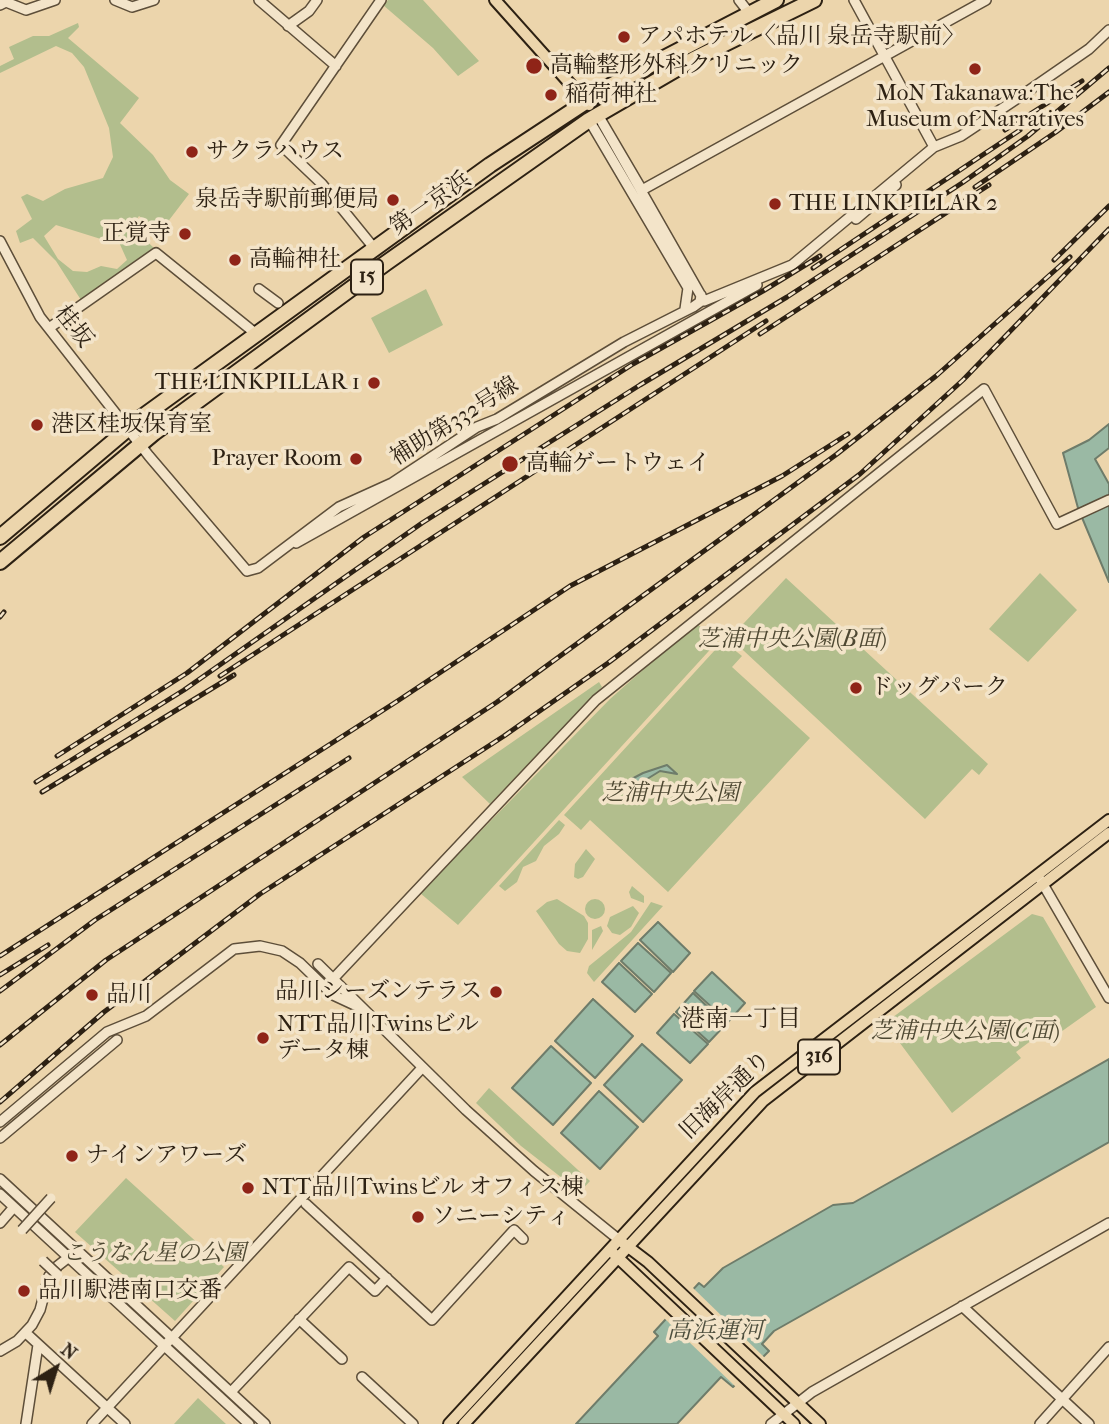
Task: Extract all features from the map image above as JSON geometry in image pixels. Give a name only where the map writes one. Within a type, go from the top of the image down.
[{"type":"highway","name":"第一京浜","points":[[0,537],[127,429],[374,248],[586,102],[776,0]]},
{"type":"highway","name":"第一京浜","points":[[0,562],[140,444],[594,118],[694,59],[814,0]]},
{"type":"highway","points":[[174,394],[186,410]]},
{"type":"main road","points":[[495,0],[586,102],[594,118]]},
{"type":"main road","name":"旧海岸通り","points":[[464,1424],[763,1101],[1109,820]]},
{"type":"main road","name":"旧海岸通り","points":[[449,1424],[755,1092],[1040,878],[1109,833]]},
{"type":"main road","points":[[618,1239],[685,1297],[820,1424]]},
{"type":"main road","points":[[609,1249],[794,1424]]},
{"type":"street","points":[[0,5],[6,2],[26,10],[55,0]]},
{"type":"street","points":[[115,0],[132,7],[154,0]]},
{"type":"street","points":[[259,0],[336,66]]},
{"type":"street","points":[[288,26],[309,11],[317,0]]},
{"type":"street","points":[[374,248],[322,184],[281,145],[381,0]]},
{"type":"street","points":[[739,0],[750,14]]},
{"type":"street","points":[[854,0],[934,147]]},
{"type":"street","points":[[594,118],[642,190],[986,0]]},
{"type":"street","points":[[247,571],[792,265],[879,202],[934,147],[961,136],[1007,106],[1090,48],[1109,30]]},
{"type":"street","points":[[594,118],[704,301],[792,265]]},
{"type":"street","name":"補助第332号線","points":[[247,571],[258,568],[339,507],[392,483],[477,427],[497,419],[602,354],[700,302],[698,285],[594,118]]},
{"type":"street","name":"桂坂","points":[[0,241],[22,288],[49,328],[127,429],[247,571]]},
{"type":"street","points":[[49,328],[156,253],[255,333]]},
{"type":"street","points":[[259,289],[278,303]]},
{"type":"street","points":[[333,979],[609,688],[984,389],[1057,524],[1109,500]]},
{"type":"street","points":[[1040,878],[1109,999]]},
{"type":"street","points":[[0,1122],[107,1032],[146,1016],[234,949],[260,946],[282,951],[300,963],[332,995],[361,1008]]},
{"type":"street","points":[[318,964],[421,1069],[534,1171],[618,1239]]},
{"type":"street","points":[[0,1138],[117,1040]]},
{"type":"street","points":[[92,1424],[421,1069]]},
{"type":"street","points":[[0,1178],[265,1424]]},
{"type":"street","points":[[0,1194],[249,1424]]},
{"type":"street","points":[[22,1230],[51,1198]]},
{"type":"street","points":[[306,1204],[432,1320],[514,1230],[523,1239]]},
{"type":"street","points":[[0,1223],[14,1207]]},
{"type":"street","points":[[771,1424],[797,1402],[1109,1223]]},
{"type":"street","points":[[0,1351],[26,1333],[40,1310],[54,1273],[69,1257]]},
{"type":"street","points":[[43,1261],[54,1273]]},
{"type":"street","points":[[231,1392],[349,1267],[375,1291],[387,1278]]},
{"type":"street","points":[[962,1306],[1089,1424]]},
{"type":"street","points":[[299,1320],[342,1359]]},
{"type":"street","points":[[26,1333],[125,1424]]},
{"type":"street","points":[[26,1424],[38,1345]]},
{"type":"street","points":[[1040,1424],[1109,1347]]},
{"type":"street","points":[[362,1377],[413,1424]]},
{"type":"green space","points":[[388,0],[423,0],[479,61],[458,76],[433,48],[383,5]]},
{"type":"green space","points":[[78,23],[79,27],[68,38],[139,98],[120,123],[153,155],[170,180],[189,194],[160,232],[139,216],[131,226],[155,249],[81,300],[56,261],[33,238],[20,243],[16,231],[32,219],[21,197],[27,194],[43,201],[65,189],[103,178],[113,157],[109,128],[84,67],[72,53],[56,46],[0,73],[0,66],[14,59],[9,47],[33,36],[49,36]],"holes":[[[56,225],[104,240],[118,240],[127,260],[117,269],[101,266],[87,272],[73,271],[58,259],[44,236]]]},
{"type":"green space","points":[[426,289],[443,325],[389,353],[371,318]]},
{"type":"green space","points":[[1040,573],[1077,610],[1028,662],[989,629]]},
{"type":"green space","name":"芝浦中央公園(B面)","points":[[786,578],[988,764],[979,775],[972,769],[925,819],[730,638]]},
{"type":"green space","name":"芝浦中央公園","points":[[696,623],[718,641],[458,925],[420,893],[610,699]]},
{"type":"green space","name":"芝浦中央公園","points":[[732,648],[742,656],[732,667],[810,738],[668,892],[590,820],[581,830],[564,815],[715,650]]},
{"type":"green space","points":[[599,682],[602,687],[490,804],[462,777]]},
{"type":"green space","points":[[559,820],[565,825],[559,834],[544,846],[536,861],[523,867],[517,882],[505,891],[499,886]]},
{"type":"green space","points":[[586,849],[595,859],[583,877],[578,879],[574,877],[575,864]]},
{"type":"green space","points":[[632,886],[644,896],[644,903],[631,898],[629,892]]},
{"type":"green space","points":[[557,899],[584,916],[588,923],[588,939],[580,953],[567,951],[559,944],[536,911],[547,902]]},
{"type":"green space","points":[[595,899],[602,902],[605,909],[602,916],[595,919],[588,916],[585,909],[588,902]]},
{"type":"green space","points":[[651,902],[663,906],[594,982],[587,973],[589,966],[631,932]]},
{"type":"green space","points":[[633,906],[639,913],[631,927],[620,935],[612,933],[607,926],[610,917]]},
{"type":"green space","name":"芝浦中央公園(C面)","points":[[1032,914],[1043,917],[1096,1007],[1058,1034],[1052,1025],[1016,1052],[1021,1058],[952,1113],[885,1023]]},
{"type":"green space","points":[[601,926],[603,931],[592,950],[592,930]]},
{"type":"green space","points":[[489,1088],[590,1181],[580,1192],[521,1146],[476,1103]]},
{"type":"green space","name":"こうなん星の公園","points":[[126,1178],[224,1267],[175,1321],[75,1232]]},
{"type":"green space","points":[[198,1398],[226,1424],[174,1424]]},
{"type":"water","points":[[1109,424],[1109,448],[1095,459],[1109,484],[1109,582],[1078,508],[1063,453],[1089,440]]},
{"type":"water","points":[[667,765],[677,774],[660,771],[639,784],[626,782],[643,773]]},
{"type":"water","points":[[658,922],[690,953],[673,972],[640,940]]},
{"type":"water","points":[[638,943],[671,973],[654,992],[621,961]]},
{"type":"water","points":[[619,963],[652,994],[635,1012],[602,982]]},
{"type":"water","points":[[712,972],[745,1003],[728,1022],[694,991]]},
{"type":"water","points":[[693,993],[726,1024],[709,1042],[676,1012]]},
{"type":"water","points":[[593,999],[633,1036],[595,1078],[555,1041]]},
{"type":"water","points":[[674,1014],[708,1044],[690,1063],[657,1033]]},
{"type":"water","points":[[642,1044],[682,1080],[643,1122],[604,1085]]},
{"type":"water","points":[[551,1046],[591,1083],[553,1125],[512,1088]]},
{"type":"water","name":"高浜運河","points":[[1109,1059],[1109,1142],[774,1331],[762,1344],[769,1351],[733,1387],[721,1377],[677,1424],[576,1424],[658,1336],[654,1332],[699,1283],[704,1287],[723,1268],[833,1205],[853,1203]]},
{"type":"water","points":[[599,1091],[638,1127],[600,1169],[561,1133]]},
{"type":"pier","points":[[691,1286],[766,1359],[737,1388],[663,1317]]},
{"type":"railway","points":[[36,782],[184,690],[422,523],[640,385],[787,297],[962,183],[1028,136],[1109,68]]},
{"type":"railway","points":[[1005,130],[1082,81]]},
{"type":"railway","points":[[975,187],[1109,92]]},
{"type":"railway","points":[[813,268],[1020,130]]},
{"type":"railway","points":[[760,334],[989,185]]},
{"type":"railway","points":[[1054,260],[1109,206]]},
{"type":"railway","points":[[0,1102],[104,1012],[260,894],[504,736],[608,663],[860,474],[963,380],[1109,229]]},
{"type":"railway","points":[[57,756],[187,673],[364,537],[633,364],[820,256]]},
{"type":"railway","points":[[0,1045],[106,960],[497,702],[837,454],[936,376],[1070,257]]},
{"type":"railway","points":[[220,676],[766,321]]},
{"type":"railway","points":[[0,956],[399,700],[570,586],[782,476],[848,434]]},
{"type":"railway","points":[[0,617],[4,612]]},
{"type":"railway","points":[[42,792],[234,675]]},
{"type":"railway","points":[[0,991],[95,920],[349,758]]},
{"type":"railway","points":[[0,975],[48,945]]},
{"type":"place","name":"アパホテル〈品川 泉岳寺駅前〉","points":[[624,37]]},
{"type":"place","name":"高輪整形外科クリニック","points":[[534,66]]},
{"type":"place","name":"MoN Takanawa:The Museum of Narratives","points":[[975,69]]},
{"type":"place","name":"稲荷神社","points":[[551,95]]},
{"type":"place","name":"サクラハウス","points":[[192,152]]},
{"type":"place","name":"泉岳寺駅前郵便局","points":[[393,200]]},
{"type":"place","name":"THE LINKPILLAR 2","points":[[775,204]]},
{"type":"place","name":"正覚寺","points":[[185,234]]},
{"type":"place","name":"高輪神社","points":[[235,260]]},
{"type":"place","name":"THE LINKPILLAR 1","points":[[374,383]]},
{"type":"place","name":"港区桂坂保育室","points":[[37,425]]},
{"type":"place","name":"Prayer Room","points":[[356,459]]},
{"type":"place","name":"高輪ゲートウェイ","points":[[510,464]]},
{"type":"place","name":"ドッグパーク","points":[[856,688]]},
{"type":"place","name":"品川シーズンテラス","points":[[496,992]]},
{"type":"place","name":"品川","points":[[92,995]]},
{"type":"place","name":"NTT品川Twinsビル データ棟","points":[[263,1038]]},
{"type":"place","name":"ナインアワーズ","points":[[72,1156]]},
{"type":"place","name":"NTT品川Twinsビル オフィス棟","points":[[248,1188]]},
{"type":"place","name":"ソニーシティ","points":[[418,1217]]},
{"type":"place","name":"品川駅港南口交番","points":[[24,1291]]},
{"type":"district","name":"港南一丁目","points":[[741,1020]]}]
